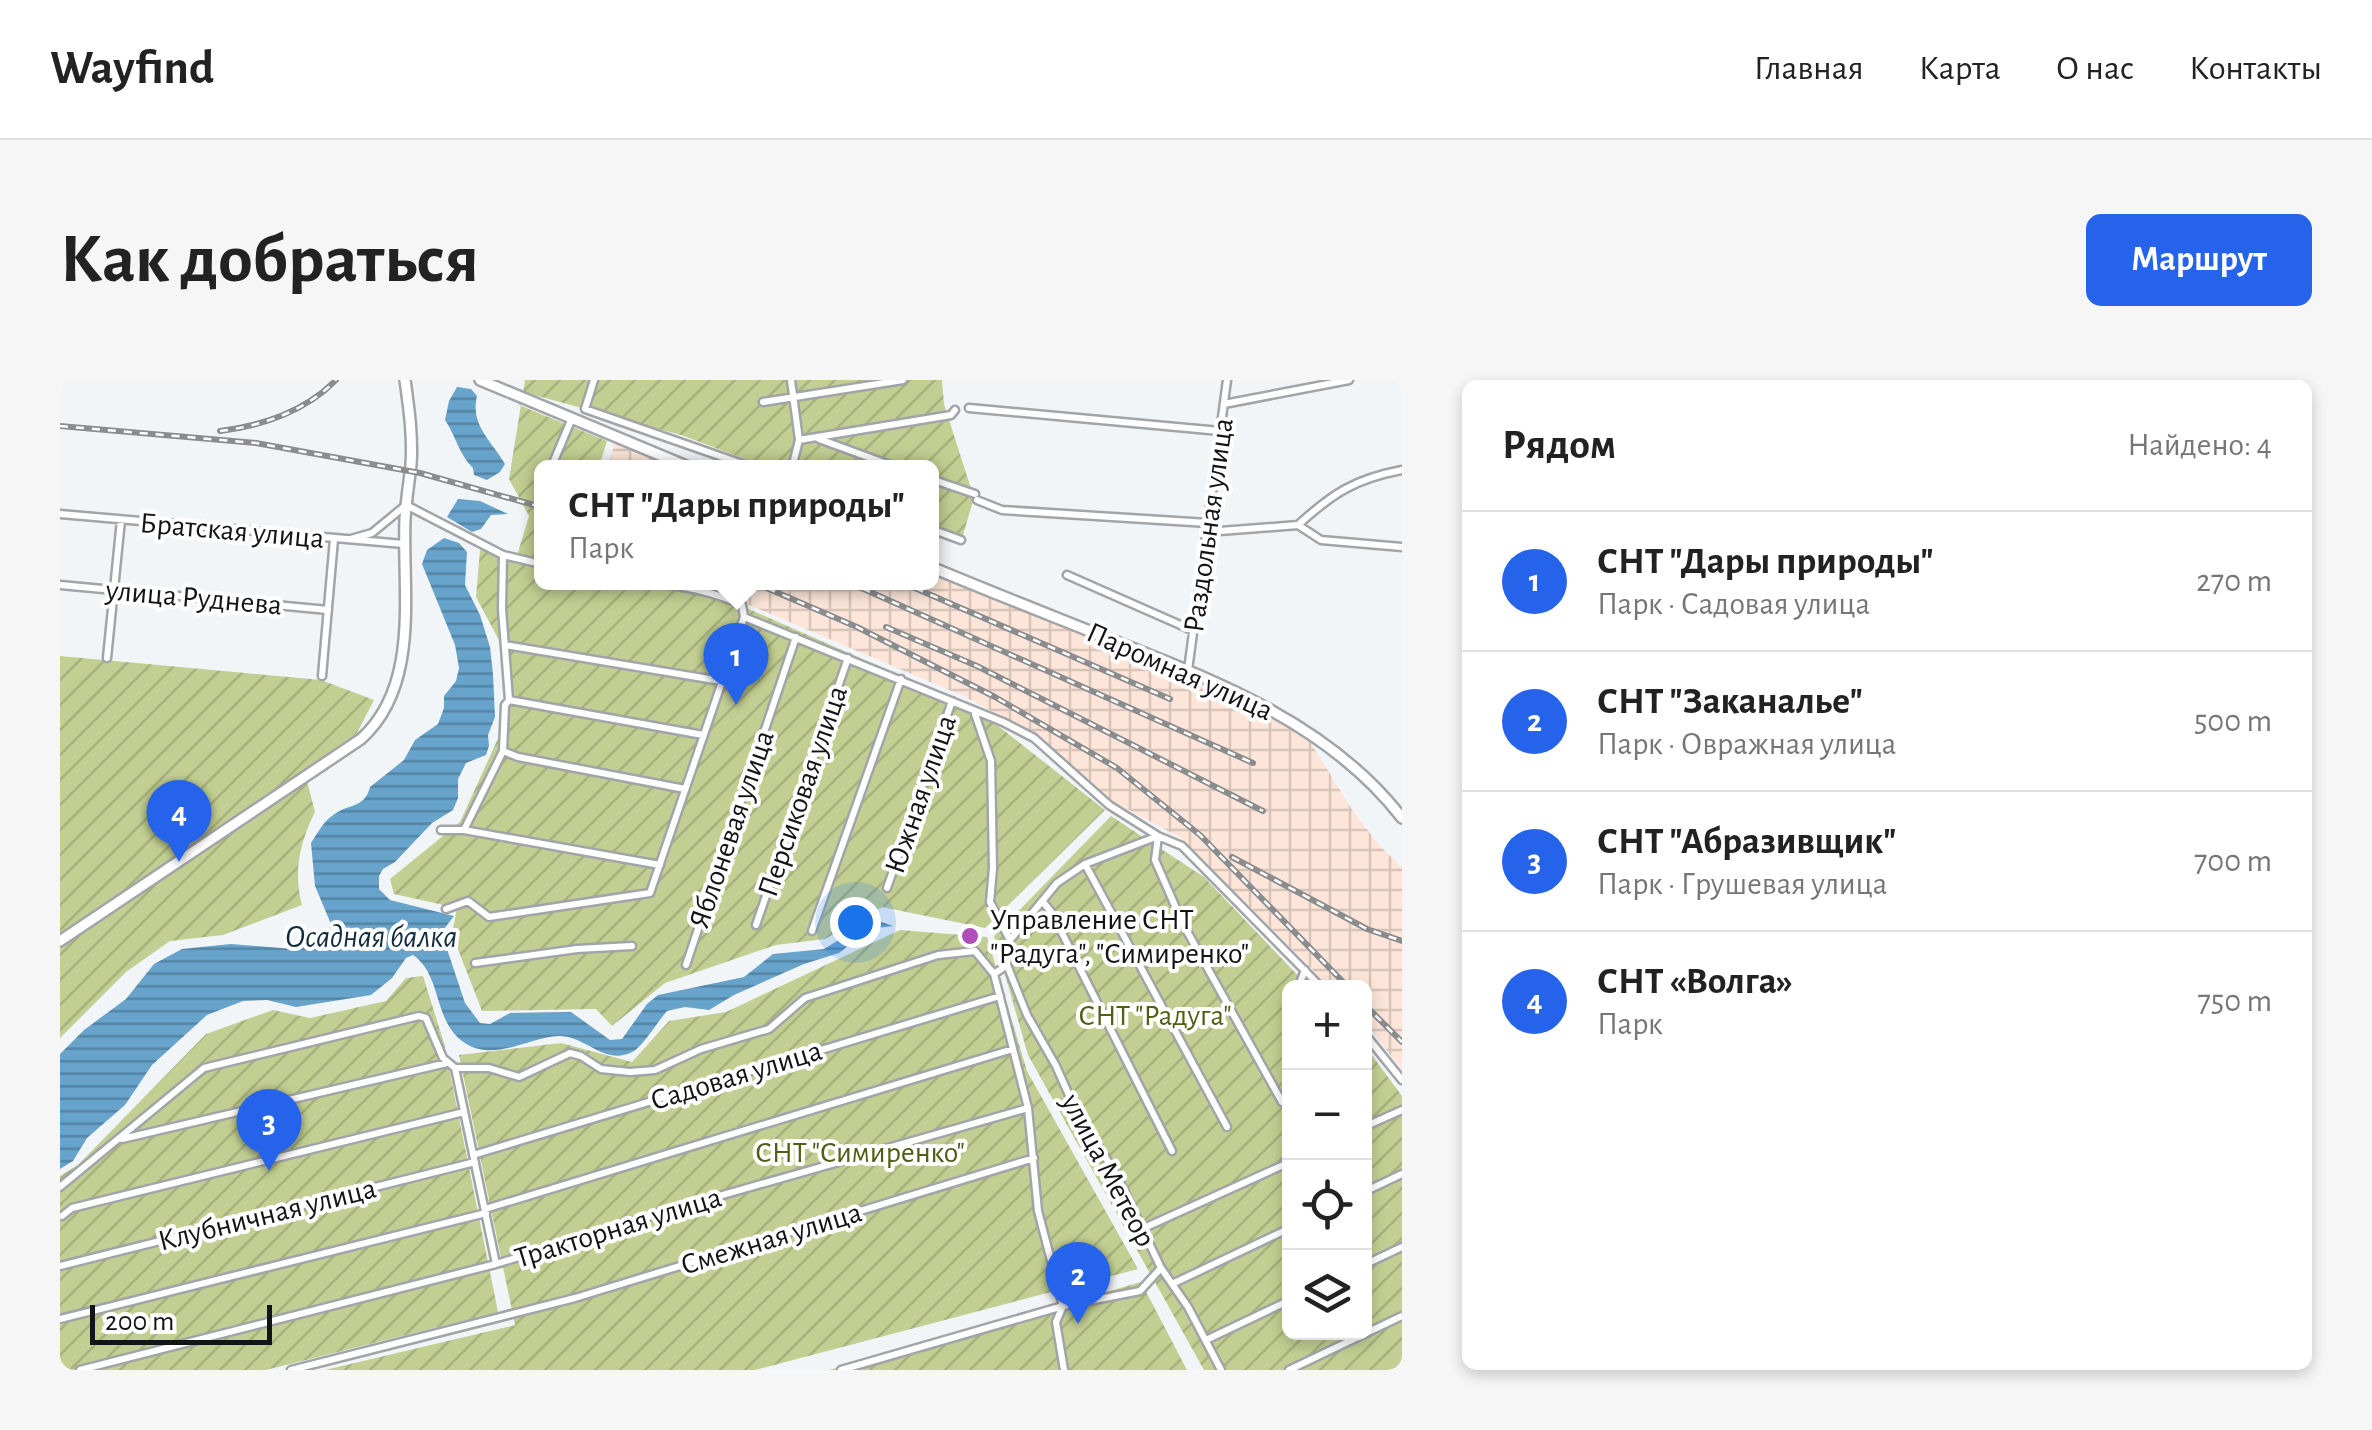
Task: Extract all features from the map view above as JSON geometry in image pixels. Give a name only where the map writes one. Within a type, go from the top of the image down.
[{"type":"street","points":[[62,937],[360,740],[388,704],[397,676],[406,619],[404,544],[411,444],[405,380]]},
{"type":"street","points":[[480,380],[672,460]]},
{"type":"street","points":[[594,380],[586,409],[731,460]]},
{"type":"street","points":[[791,380],[800,440],[794,460]]},
{"type":"street","points":[[763,402],[903,380]]},
{"type":"street","name":"Раздольная улица","points":[[1188,670],[1226,380]]},
{"type":"street","points":[[1224,404],[1349,380]]},
{"type":"street","points":[[969,408],[1220,430]]},
{"type":"street","points":[[800,440],[951,415],[955,410]]},
{"type":"street","points":[[554,460],[572,418]]},
{"type":"street","points":[[816,438],[876,460]]},
{"type":"street","points":[[1298,525],[1354,482],[1402,470]]},
{"type":"street","points":[[939,482],[1002,510],[1208,528],[1298,525],[1321,540],[1402,547]]},
{"type":"street","points":[[349,540],[372,533],[406,505]]},
{"type":"street","points":[[406,505],[503,555],[534,562]]},
{"type":"street","name":"Братская улица","points":[[60,514],[404,544]]},
{"type":"street","points":[[106,658],[121,520]]},
{"type":"street","points":[[939,533],[961,540]]},
{"type":"street","points":[[322,676],[334,539]]},
{"type":"street","points":[[464,830],[503,751],[505,705],[509,700],[503,555]]},
{"type":"street","name":"Паромная улица","points":[[939,570],[1233,689],[1304,730],[1371,784],[1402,818]]},
{"type":"street","points":[[1066,576],[1194,631]]},
{"type":"street","name":"улица Руднева","points":[[60,585],[328,610]]},
{"type":"street","points":[[446,909],[468,901],[489,916],[650,892],[744,617],[742,605],[706,590]]},
{"type":"street","points":[[744,617],[1034,738],[1109,806],[1182,846],[1314,980]]},
{"type":"street","name":"Яблоневая улица","points":[[686,965],[796,637]]},
{"type":"street","points":[[505,645],[721,681]]},
{"type":"street","name":"Персиковая улица","points":[[756,925],[848,658]]},
{"type":"street","points":[[812,931],[900,679]]},
{"type":"street","points":[[509,700],[703,735]]},
{"type":"street","name":"Южная улица","points":[[887,888],[952,701]]},
{"type":"street","points":[[975,713],[991,762],[990,902],[1010,940],[1008,966],[994,974]]},
{"type":"street","points":[[503,751],[518,758],[685,789]]},
{"type":"street","points":[[442,830],[464,830],[660,865]]},
{"type":"street","points":[[1010,940],[1057,883],[1085,864],[1158,836]]},
{"type":"street","points":[[1158,836],[1155,860],[1184,924],[1282,1102]]},
{"type":"street","points":[[1085,864],[1227,1126]]},
{"type":"street","points":[[1043,902],[1172,1151]]},
{"type":"street","points":[[475,964],[576,949],[632,946]]},
{"type":"street","points":[[120,1140],[451,1066],[489,1068],[520,1076],[570,1053],[601,1069],[655,1070],[700,1050],[769,1028],[805,998],[938,954],[974,951],[994,974],[1028,1108],[1038,1211],[1063,1306],[1056,1322],[1064,1370]]},
{"type":"street","name":"улица Метеор","points":[[1008,966],[1027,1015],[1056,1066],[1084,1131],[1101,1150],[1161,1268],[1221,1370]]},
{"type":"street","points":[[1301,980],[1304,970]]},
{"type":"street","name":"Садовая улица","points":[[474,1159],[1000,996]]},
{"type":"street","points":[[60,1187],[204,1068],[419,1016],[426,1018],[451,1066],[496,1264]]},
{"type":"street","points":[[1372,1042],[1402,1080]]},
{"type":"street","points":[[60,1320],[485,1211],[1014,1049]]},
{"type":"street","name":"Тракторная улица","points":[[80,1370],[496,1264],[1028,1108]]},
{"type":"street","points":[[1372,1124],[1402,1110]]},
{"type":"street","points":[[62,1216],[72,1208],[464,1112]]},
{"type":"street","name":"Смежная улица","points":[[291,1370],[508,1317],[1034,1158]]},
{"type":"street","name":"Клубничная улица","points":[[60,1266],[474,1159]]},
{"type":"street","points":[[1144,1228],[1282,1166]]},
{"type":"street","points":[[1372,1188],[1402,1174]]},
{"type":"street","points":[[1172,1284],[1282,1232]]},
{"type":"street","points":[[1372,1261],[1402,1247]]},
{"type":"street","points":[[841,1370],[1063,1306],[1140,1291],[1161,1268]]},
{"type":"street","points":[[1206,1340],[1282,1304]]},
{"type":"street","points":[[1288,1370],[1402,1316]]},
{"type":"shaded area","points":[[615,442],[660,460],[610,460]]},
{"type":"shaded area","points":[[939,575],[1260,708],[1307,737],[1353,811],[1402,868],[1402,1070],[1372,1031],[1372,980],[1323,980],[1181,838],[1107,798],[1036,735],[963,696],[714,590],[939,590]]},
{"type":"green space","points":[[525,380],[942,380],[944,404],[974,498],[960,545],[939,536],[939,460],[748,460],[681,435],[523,392]]},
{"type":"green space","points":[[521,406],[607,441],[601,460],[534,460],[534,590],[706,590],[978,710],[1105,810],[985,928],[882,907],[825,939],[776,945],[665,983],[612,1026],[596,1009],[482,1011],[452,934],[457,908],[394,894],[390,879],[460,822],[501,732],[507,700],[502,646],[476,597],[480,550],[516,559],[529,516],[509,479]]},
{"type":"green space","points":[[60,656],[321,680],[374,700],[357,733],[305,773],[315,812],[300,857],[302,905],[223,935],[170,941],[126,972],[60,1038]]},
{"type":"green space","name":"СНТ \"Радуга\"","points":[[1111,816],[1204,877],[1302,980],[1282,980],[1282,1340],[1372,1340],[1372,1055],[1402,1096],[1402,1370],[1204,1370],[1028,1055],[994,936]]},
{"type":"green space","name":"СНТ \"Симиренко\"","points":[[900,930],[987,937],[1027,1071],[1138,1269],[755,1370],[325,1370],[515,1325],[459,1055],[561,1043],[632,1062],[669,1021],[726,1012]]},
{"type":"green space","points":[[423,976],[444,1043],[498,1312],[266,1370],[60,1370],[60,1176],[78,1165],[206,1034],[273,1010],[310,1018],[386,1001],[406,978]]},
{"type":"green space","points":[[1141,1282],[1187,1370],[828,1370],[847,1366]]},
{"type":"water","points":[[457,387],[471,389],[477,396],[479,424],[505,464],[487,480],[474,475],[445,420]]},
{"type":"water","points":[[458,499],[480,501],[508,514],[491,515],[481,529],[472,532],[447,517]]},
{"type":"water","name":"Осадная балка","points":[[444,538],[459,543],[467,552],[465,585],[490,647],[495,717],[486,755],[466,763],[458,779],[458,798],[453,810],[432,823],[395,862],[383,869],[379,889],[390,900],[454,916],[444,929],[444,940],[465,1003],[480,1023],[490,1024],[510,1013],[571,1012],[610,1040],[622,1039],[658,995],[744,977],[773,954],[824,949],[873,919],[893,926],[870,929],[839,953],[804,964],[709,1010],[685,1007],[667,1011],[640,1045],[622,1055],[604,1053],[559,1036],[498,1050],[474,1047],[453,1032],[429,974],[413,955],[371,995],[296,1007],[267,1000],[243,1001],[207,1015],[152,1065],[125,1105],[87,1138],[73,1161],[60,1169],[60,1054],[84,1030],[126,999],[154,964],[182,949],[231,944],[293,949],[325,938],[331,924],[315,886],[311,843],[329,819],[364,799],[370,787],[404,760],[415,740],[438,724],[444,696],[456,681],[459,668],[455,645],[422,564],[427,550]]},
{"type":"railway","points":[[220,431],[282,415],[311,400],[336,380]]},
{"type":"railway","points":[[60,426],[256,443],[420,473],[534,505]]},
{"type":"railway","points":[[771,590],[857,627],[995,697],[1117,768],[1200,835],[1341,980]]},
{"type":"railway","points":[[866,590],[1253,763]]},
{"type":"railway","points":[[919,590],[1170,699]]},
{"type":"railway","points":[[886,627],[977,666],[1263,811]]},
{"type":"railway","points":[[1232,857],[1367,929],[1402,941]]},
{"type":"railway","points":[[1372,1012],[1402,1042]]},
{"type":"place","name":"СНТ \"Дары природы\"","points":[[736,705]]},
{"type":"place","name":"СНТ «Волга»","points":[[179,862]]},
{"type":"place","name":"Управление СНТ \"Радуга\", \"Симиренко\"","points":[[970,936]]},
{"type":"place","name":"СНТ \"Абразивщик\"","points":[[269,1171]]},
{"type":"place","name":"СНТ \"Заканалье\"","points":[[1078,1324]]}]
